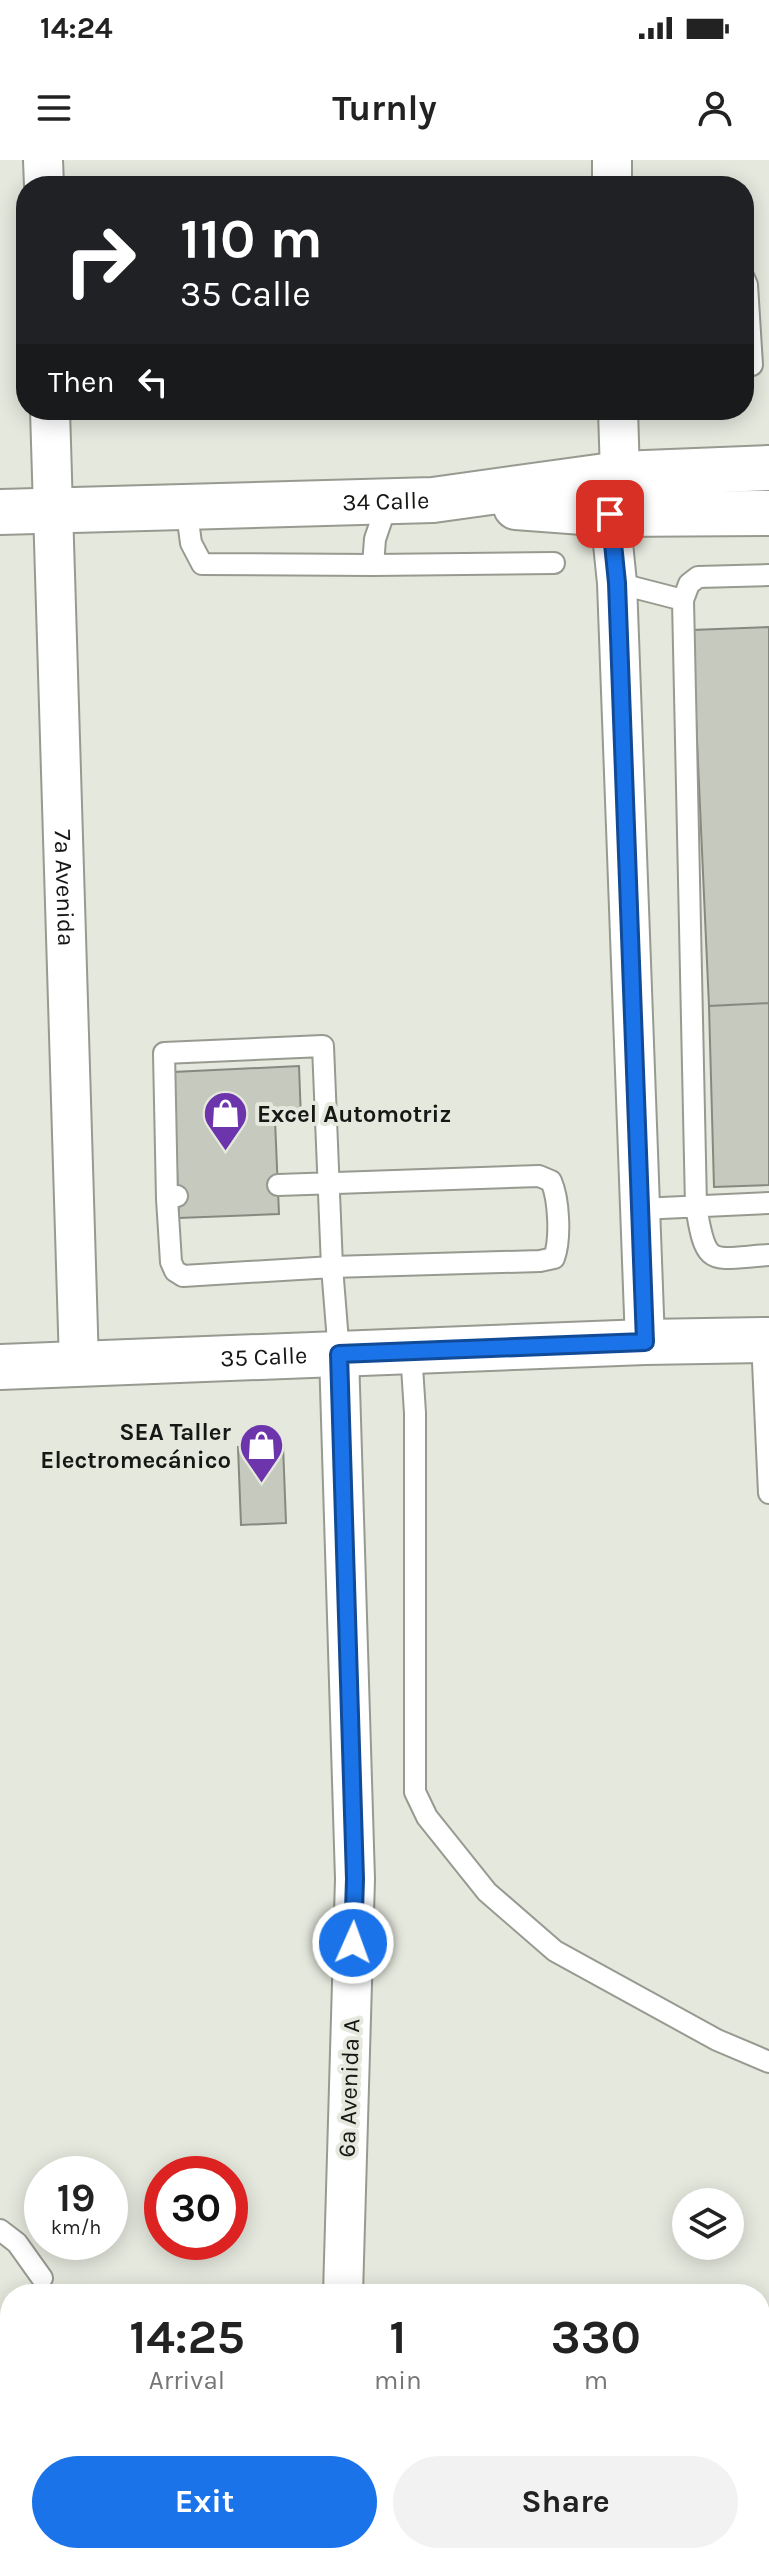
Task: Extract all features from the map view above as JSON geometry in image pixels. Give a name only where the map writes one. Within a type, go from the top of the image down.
[{"type":"main road","name":"34 Calle","points":[[0,512],[615,494],[769,468]]},
{"type":"main road","points":[[615,494],[769,513]]},
{"type":"main road","name":"35 Calle","points":[[0,1367],[766,1340]]},
{"type":"street","name":"7a Avenida","points":[[50,420],[79,1364]]},
{"type":"street","points":[[618,420],[617,583],[645,1342]]},
{"type":"street","name":"6a Avenida A","points":[[339,1354],[355,1879],[343,2284]]},
{"type":"lane","points":[[373,565],[375,539],[388,501]]},
{"type":"lane","points":[[186,506],[191,543],[202,564],[554,563]]},
{"type":"lane","points":[[769,575],[698,577],[689,584],[683,600],[696,1206],[702,1242],[707,1252],[719,1258],[769,1255]]},
{"type":"lane","points":[[617,583],[683,600]]},
{"type":"lane","points":[[278,1185],[329,1184],[539,1176],[551,1181],[555,1190],[559,1245],[554,1258],[540,1261],[332,1267],[183,1276],[175,1271],[171,1262],[172,1198],[164,1053],[323,1046],[329,1184],[332,1267],[339,1354]]},
{"type":"lane","points":[[640,1209],[769,1203]]},
{"type":"lane","points":[[766,1340],[769,1493]]},
{"type":"lane","points":[[411,1351],[415,1413],[415,1792],[427,1817],[487,1892],[555,1951],[717,2040],[769,2062]]},
{"type":"lane","points":[[0,2230],[17,2243],[42,2278]]},
{"type":"building","points":[[769,627],[769,1003],[709,1006],[692,630]]},
{"type":"building","points":[[769,1003],[769,1185],[714,1187],[709,1006]]},
{"type":"building","name":"Excel Automotriz","points":[[299,1066],[301,1119],[275,1120],[279,1214],[179,1218],[173,1072]]},
{"type":"building","name":"SEA Taller Electromecánico","points":[[283,1445],[286,1523],[241,1525],[238,1447]]},
{"type":"place","name":"Excel Automotriz","points":[[226,1153]]},
{"type":"place","name":"SEA Taller Electromecánico","points":[[262,1485]]},
{"type":"route","points":[[353,1943],[355,1879],[339,1354],[645,1342],[617,583],[610,514]]}]
